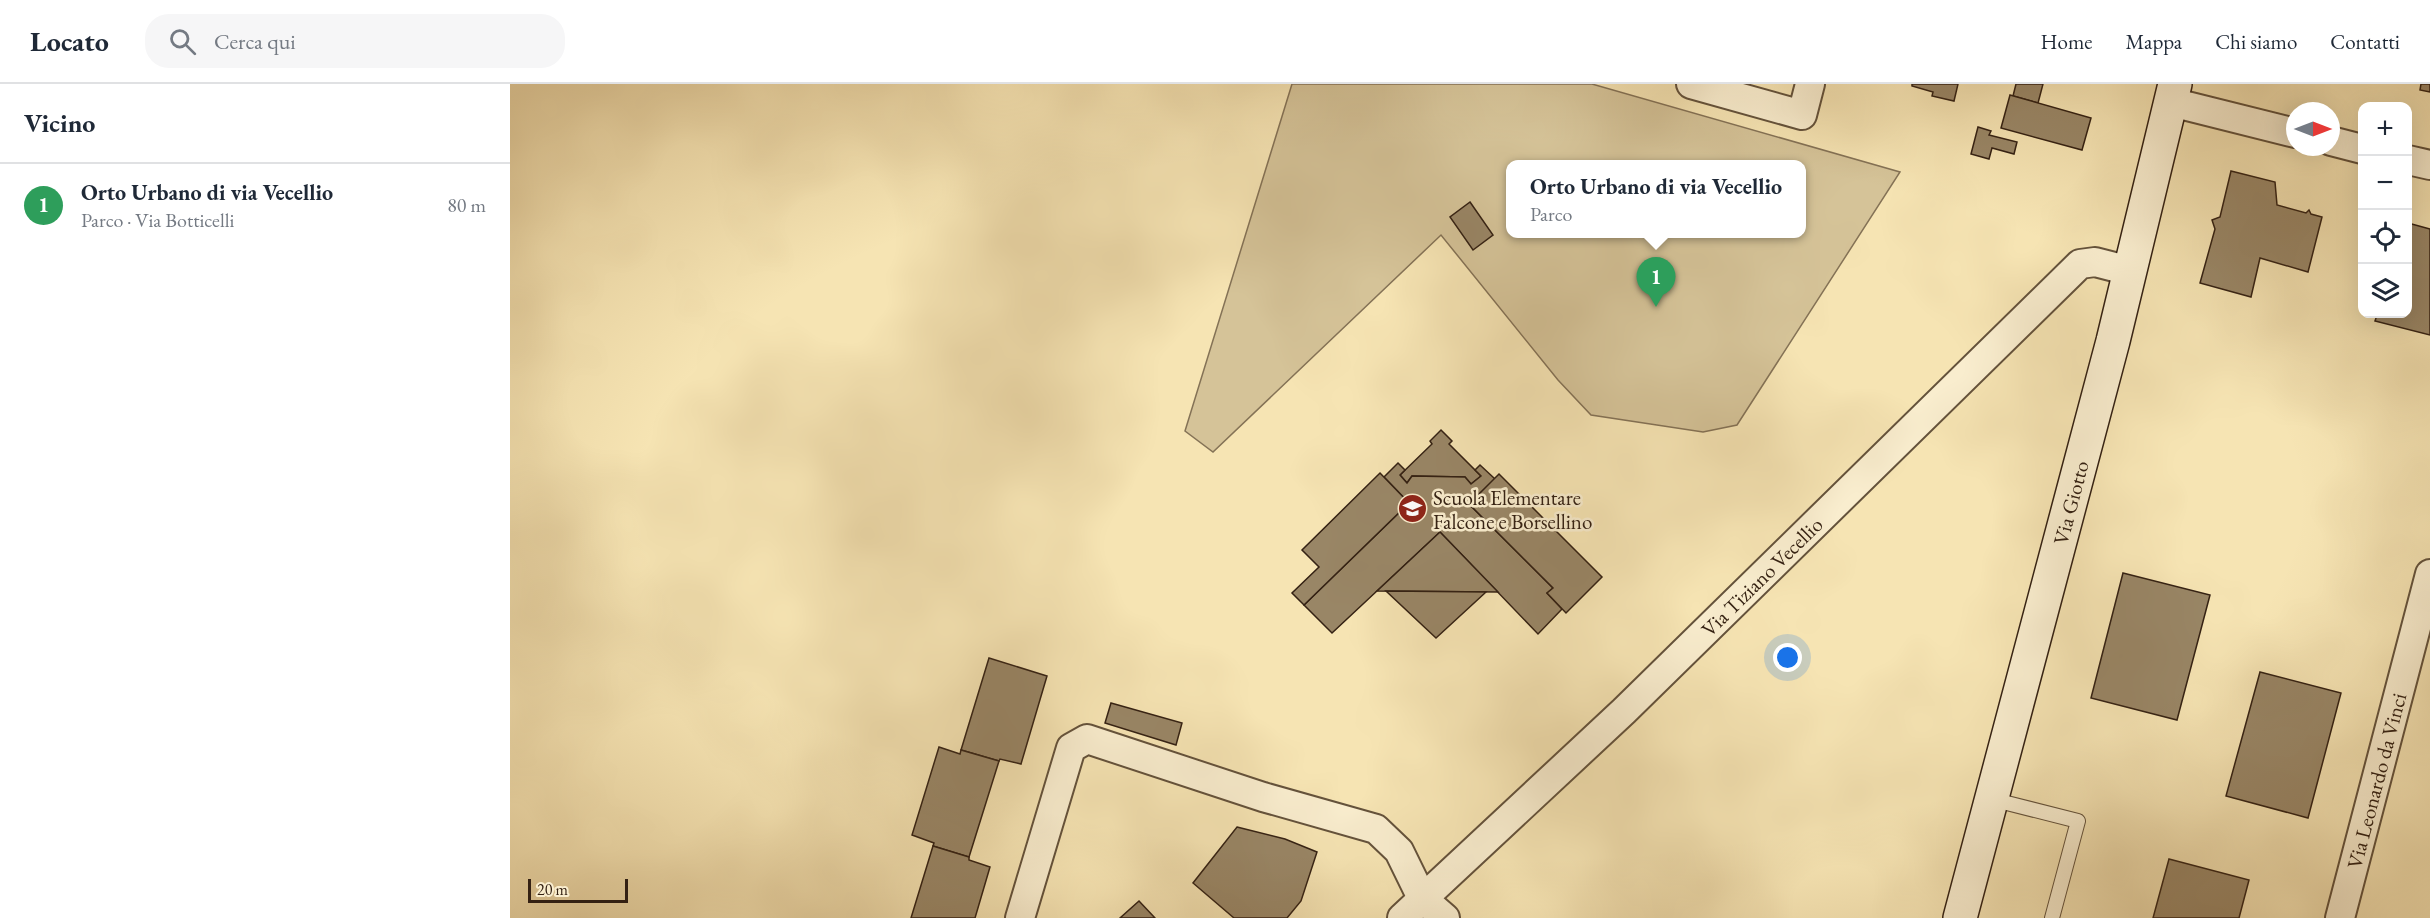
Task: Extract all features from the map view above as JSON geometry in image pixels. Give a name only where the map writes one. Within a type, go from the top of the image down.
[{"type":"street","points":[[1691,84],[1802,115],[1810,84]]},
{"type":"street","points":[[2173,91],[2183,105],[2286,131]]},
{"type":"street","name":"Via Giotto","points":[[1960,918],[2130,272],[2173,91]]},
{"type":"street","points":[[2340,143],[2358,148]]},
{"type":"street","points":[[2412,161],[2430,165]]},
{"type":"street","name":"Via Tiziano Vecellio","points":[[1402,918],[1624,711],[2080,264],[2095,262],[2130,272]]},
{"type":"street","name":"Via Leonardo da Vinci","points":[[2340,918],[2430,574]]},
{"type":"street","points":[[1020,918],[1071,748],[1087,740],[1263,797],[1376,829],[1399,851],[1422,898],[1445,918]]},
{"type":"lane","points":[[1991,799],[2078,821],[2052,918]]},
{"type":"shaded area","points":[[1292,84],[1592,84],[1900,172],[1737,425],[1703,432],[1591,415],[1558,380],[1441,235],[1213,452],[1185,431]]},
{"type":"building","points":[[1912,84],[1958,84],[1954,101],[1932,96],[1933,92],[1912,86]]},
{"type":"building","points":[[2016,84],[2043,84],[2038,103],[2013,96]]},
{"type":"building","points":[[2421,84],[2430,84],[2430,92],[2420,90]]},
{"type":"building","points":[[2010,95],[2091,118],[2082,150],[2001,128]]},
{"type":"building","points":[[1978,127],[1991,131],[1989,135],[2017,142],[2014,154],[1992,148],[1989,159],[1971,154]]},
{"type":"building","points":[[2231,171],[2275,182],[2277,205],[2306,213],[2309,210],[2311,214],[2322,217],[2308,272],[2260,258],[2251,297],[2200,283],[2215,229],[2212,220],[2220,217]]},
{"type":"building","points":[[1470,202],[1493,235],[1473,250],[1450,217]]},
{"type":"building","points":[[2412,224],[2430,229],[2430,335],[2375,321],[2376,318],[2412,318]]},
{"type":"building","points":[[1441,430],[1452,441],[1449,444],[1481,476],[1471,484],[1465,477],[1412,476],[1407,483],[1400,475],[1432,444],[1430,441]]},
{"type":"building","points":[[1398,463],[1405,470],[1400,475],[1407,483],[1412,476],[1465,477],[1471,484],[1481,476],[1475,470],[1480,465],[1495,479],[1469,504],[1553,588],[1547,593],[1562,609],[1538,634],[1440,532],[1332,633],[1304,605],[1409,503],[1384,477]]},
{"type":"building","points":[[1380,473],[1409,503],[1304,605],[1292,593],[1319,567],[1302,550]]},
{"type":"building","points":[[1499,474],[1602,577],[1566,613],[1547,593],[1553,588],[1469,504]]},
{"type":"building","points":[[1440,532],[1498,592],[1377,591]]},
{"type":"building","points":[[2123,573],[2210,595],[2177,720],[2091,698]]},
{"type":"building","points":[[1386,591],[1486,592],[1436,638]]},
{"type":"building","points":[[989,658],[1047,676],[1021,764],[1000,759],[999,761],[961,750]]},
{"type":"building","points":[[2260,672],[2341,693],[2308,818],[2226,796]]},
{"type":"building","points":[[1111,703],[1182,723],[1176,745],[1105,723]]},
{"type":"building","points":[[939,747],[960,754],[961,750],[999,761],[969,857],[933,846],[934,843],[912,835]]},
{"type":"building","points":[[1237,827],[1285,839],[1317,852],[1301,901],[1287,918],[1234,918],[1193,883]]},
{"type":"building","points":[[933,846],[969,857],[969,860],[990,867],[975,918],[911,918]]},
{"type":"building","points":[[2169,859],[2249,880],[2239,918],[2153,918]]},
{"type":"building","points":[[1139,901],[1155,918],[1120,918]]},
{"type":"place","name":"Orto Urbano di via Vecellio","points":[[1656,307]]},
{"type":"place","name":"Scuola Elementare Falcone e Borsellino","points":[[1412,509]]}]
